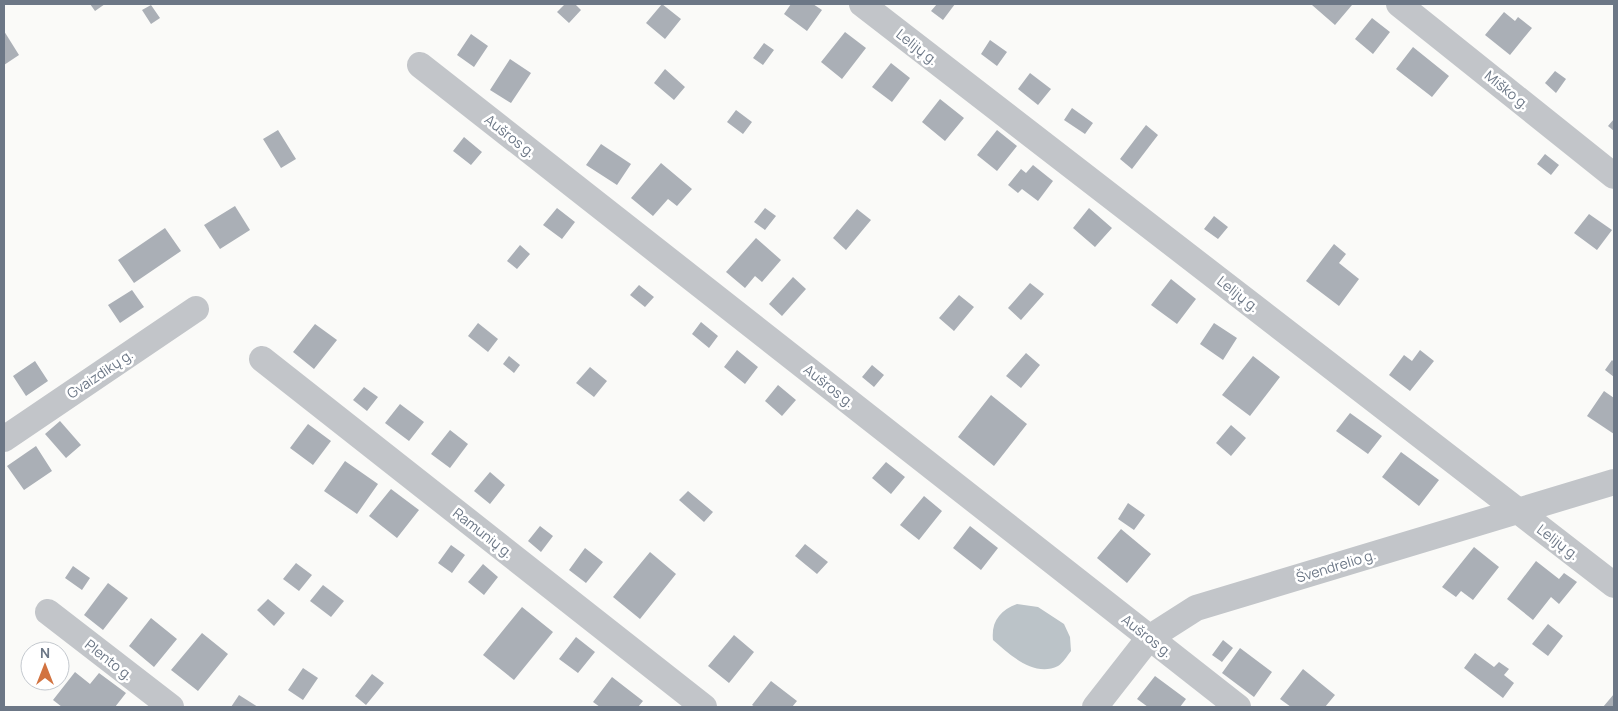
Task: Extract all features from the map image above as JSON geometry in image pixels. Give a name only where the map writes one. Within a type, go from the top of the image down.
[{"type":"street","name":"Lelijų g.","points":[[862,4],[1614,585]]},
{"type":"street","name":"Miško g.","points":[[1399,4],[1614,176]]},
{"type":"street","name":"Aušros g.","points":[[420,65],[1238,707]]},
{"type":"street","name":"Gvaizdikų g.","points":[[4,440],[196,309]]},
{"type":"street","name":"Ramunių g.","points":[[262,359],[704,707]]},
{"type":"street","name":"Švendrelio g.","points":[[1095,707],[1149,638],[1196,608],[1614,482]]},
{"type":"street","name":"Plento g.","points":[[48,612],[171,707]]},
{"type":"shaded area","points":[[1017,604],[1038,607],[1064,624],[1070,637],[1071,651],[1058,666],[1049,669],[1031,667],[1014,658],[993,640],[995,622],[1001,613]]},
{"type":"building","points":[[90,4],[105,4],[95,11]]},
{"type":"building","points":[[565,4],[575,4],[581,10],[569,23],[557,12]]},
{"type":"building","points":[[662,4],[681,19],[665,39],[646,23]]},
{"type":"building","points":[[791,4],[813,4],[822,10],[807,31],[784,14]]},
{"type":"building","points":[[937,4],[955,4],[943,20],[931,11]]},
{"type":"building","points":[[1313,4],[1351,4],[1352,5],[1335,25]]},
{"type":"building","points":[[151,5],[160,18],[151,24],[142,10]]},
{"type":"building","points":[[1504,12],[1515,21],[1518,17],[1532,28],[1510,55],[1485,35]]},
{"type":"building","points":[[1372,18],[1390,32],[1373,54],[1355,39]]},
{"type":"building","points":[[4,31],[19,55],[4,65]]},
{"type":"building","points":[[845,32],[866,48],[842,79],[821,62]]},
{"type":"building","points":[[471,34],[488,46],[474,67],[457,55]]},
{"type":"building","points":[[990,40],[1007,52],[997,66],[981,54]]},
{"type":"building","points":[[764,43],[774,50],[763,65],[753,58]]},
{"type":"building","points":[[1413,47],[1449,76],[1432,97],[1396,69]]},
{"type":"building","points":[[510,59],[531,73],[511,103],[490,90]]},
{"type":"building","points":[[891,63],[910,78],[892,102],[872,87]]},
{"type":"building","points":[[665,69],[685,87],[674,100],[654,83]]},
{"type":"building","points":[[1555,71],[1566,79],[1556,93],[1545,83]]},
{"type":"building","points":[[1030,73],[1051,89],[1038,105],[1018,89]]},
{"type":"building","points":[[940,99],[964,118],[945,141],[922,122]]},
{"type":"building","points":[[1072,108],[1093,123],[1085,134],[1064,120]]},
{"type":"building","points":[[736,110],[752,122],[743,134],[727,122]]},
{"type":"building","points":[[1614,119],[1614,131],[1608,126]]},
{"type":"building","points":[[1146,125],[1158,135],[1132,169],[1120,159]]},
{"type":"building","points":[[278,130],[296,159],[281,168],[263,139]]},
{"type":"building","points":[[997,130],[1017,146],[997,171],[977,155]]},
{"type":"building","points":[[464,137],[482,152],[471,165],[453,151]]},
{"type":"building","points":[[601,144],[631,164],[617,185],[586,165]]},
{"type":"building","points":[[1545,154],[1559,165],[1551,175],[1537,164]]},
{"type":"building","points":[[661,163],[692,189],[677,206],[668,199],[653,216],[631,198]]},
{"type":"building","points":[[1033,165],[1053,181],[1038,201],[1022,189],[1018,193],[1008,185],[1021,169],[1026,173]]},
{"type":"building","points":[[235,206],[250,230],[220,249],[204,225]]},
{"type":"building","points":[[557,208],[575,222],[562,239],[543,225]]},
{"type":"building","points":[[765,208],[776,216],[765,230],[754,222]]},
{"type":"building","points":[[1089,208],[1112,228],[1095,247],[1073,228]]},
{"type":"building","points":[[857,209],[871,220],[846,250],[833,238]]},
{"type":"building","points":[[1589,214],[1612,230],[1597,250],[1574,233]]},
{"type":"building","points":[[1214,216],[1228,227],[1218,239],[1204,229]]},
{"type":"building","points":[[165,228],[181,251],[134,283],[118,260]]},
{"type":"building","points":[[756,238],[781,260],[762,282],[755,276],[745,288],[726,272]]},
{"type":"building","points":[[1334,244],[1346,254],[1339,263],[1359,279],[1339,306],[1306,281]]},
{"type":"building","points":[[520,245],[530,254],[517,269],[507,261]]},
{"type":"building","points":[[793,277],[806,289],[782,316],[769,304]]},
{"type":"building","points":[[1171,279],[1196,299],[1177,324],[1151,305]]},
{"type":"building","points":[[1030,283],[1044,294],[1021,320],[1008,308]]},
{"type":"building","points":[[639,285],[654,297],[645,307],[630,295]]},
{"type":"building","points":[[132,290],[144,307],[120,323],[108,305]]},
{"type":"building","points":[[959,295],[974,307],[954,331],[939,318]]},
{"type":"building","points":[[701,322],[718,336],[709,348],[692,334]]},
{"type":"building","points":[[478,323],[498,339],[488,352],[468,336]]},
{"type":"building","points":[[1214,323],[1237,338],[1223,360],[1200,344]]},
{"type":"building","points":[[315,324],[337,340],[314,369],[293,352]]},
{"type":"building","points":[[737,350],[758,367],[745,384],[724,367]]},
{"type":"building","points":[[1420,350],[1434,361],[1410,391],[1389,375],[1404,355],[1412,361]]},
{"type":"building","points":[[1026,353],[1040,365],[1021,388],[1006,376]]},
{"type":"building","points":[[509,356],[520,365],[514,373],[503,364]]},
{"type":"building","points":[[1253,356],[1280,377],[1250,416],[1222,395]]},
{"type":"building","points":[[1612,360],[1614,362],[1614,377],[1605,370]]},
{"type":"building","points":[[35,361],[48,381],[26,396],[13,376]]},
{"type":"building","points":[[872,365],[884,375],[874,387],[862,377]]},
{"type":"building","points":[[590,367],[607,381],[594,397],[576,383]]},
{"type":"building","points":[[778,385],[796,400],[782,416],[765,401]]},
{"type":"building","points":[[364,387],[378,397],[367,411],[353,400]]},
{"type":"building","points":[[1604,391],[1614,398],[1614,434],[1587,416]]},
{"type":"building","points":[[991,395],[1027,424],[994,466],[958,437]]},
{"type":"building","points":[[400,404],[424,422],[409,441],[385,423]]},
{"type":"building","points":[[1350,413],[1382,436],[1368,454],[1336,431]]},
{"type":"building","points":[[60,421],[81,445],[66,458],[45,434]]},
{"type":"building","points":[[308,424],[331,441],[313,465],[290,448]]},
{"type":"building","points":[[1231,425],[1246,438],[1231,456],[1216,443]]},
{"type":"building","points":[[450,430],[468,444],[450,468],[431,454]]},
{"type":"building","points":[[36,446],[52,471],[24,490],[7,466]]},
{"type":"building","points":[[1401,452],[1439,480],[1419,506],[1382,477]]},
{"type":"building","points":[[345,461],[378,484],[357,514],[324,491]]},
{"type":"building","points":[[886,462],[905,477],[891,494],[872,478]]},
{"type":"building","points":[[490,472],[505,485],[490,504],[474,491]]},
{"type":"building","points":[[391,489],[419,510],[397,538],[369,516]]},
{"type":"building","points":[[688,491],[713,512],[704,522],[679,500]]},
{"type":"building","points":[[924,496],[942,511],[919,540],[900,525]]},
{"type":"building","points":[[1128,503],[1145,515],[1134,530],[1118,519]]},
{"type":"building","points":[[540,526],[553,536],[541,552],[528,541]]},
{"type":"building","points":[[970,526],[998,548],[981,570],[953,548]]},
{"type":"building","points":[[1121,529],[1151,554],[1127,583],[1097,558]]},
{"type":"building","points":[[805,544],[828,562],[817,574],[795,556]]},
{"type":"building","points":[[451,545],[465,555],[452,573],[438,563]]},
{"type":"building","points":[[1474,547],[1499,567],[1473,600],[1461,591],[1456,597],[1442,587]]},
{"type":"building","points":[[585,548],[603,562],[586,583],[569,570]]},
{"type":"building","points":[[650,552],[676,574],[640,619],[613,597]]},
{"type":"building","points":[[1536,561],[1559,579],[1564,573],[1577,582],[1559,604],[1551,597],[1533,620],[1507,599]]},
{"type":"building","points":[[296,563],[312,575],[299,591],[283,579]]},
{"type":"building","points":[[483,564],[498,577],[484,595],[468,582]]},
{"type":"building","points":[[73,566],[90,578],[82,590],[65,578]]},
{"type":"building","points":[[108,583],[128,598],[103,630],[84,615]]},
{"type":"building","points":[[323,585],[344,601],[331,617],[310,601]]},
{"type":"building","points":[[268,599],[285,613],[274,626],[257,610]]},
{"type":"building","points":[[522,607],[553,632],[514,680],[483,655]]},
{"type":"building","points":[[151,618],[177,639],[154,667],[129,646]]},
{"type":"building","points":[[1548,624],[1563,636],[1548,656],[1532,644]]},
{"type":"building","points":[[202,633],[228,654],[198,691],[171,670]]},
{"type":"building","points":[[734,635],[754,652],[729,683],[708,666]]},
{"type":"building","points":[[576,637],[595,652],[578,673],[559,659]]},
{"type":"building","points":[[1223,640],[1233,648],[1222,662],[1212,655]]},
{"type":"building","points":[[1240,648],[1272,672],[1254,697],[1222,673]]},
{"type":"building","points":[[1475,653],[1494,667],[1499,662],[1509,669],[1504,675],[1514,683],[1503,698],[1464,668]]},
{"type":"building","points":[[303,668],[318,678],[303,700],[288,690]]},
{"type":"building","points":[[1303,669],[1335,695],[1325,707],[1291,707],[1280,699]]},
{"type":"building","points":[[75,672],[90,684],[99,673],[126,693],[115,707],[62,707],[53,700],[60,691],[70,691],[70,678]]},
{"type":"building","points":[[372,674],[384,683],[366,705],[355,696]]},
{"type":"building","points":[[1155,676],[1186,699],[1180,707],[1148,707],[1137,699]]},
{"type":"building","points":[[612,677],[643,701],[638,707],[600,707],[593,702]]},
{"type":"building","points":[[771,681],[797,701],[792,707],[755,707],[752,705]]},
{"type":"building","points":[[1614,694],[1614,707],[1603,707]]},
{"type":"building","points":[[239,695],[258,707],[231,707]]}]
